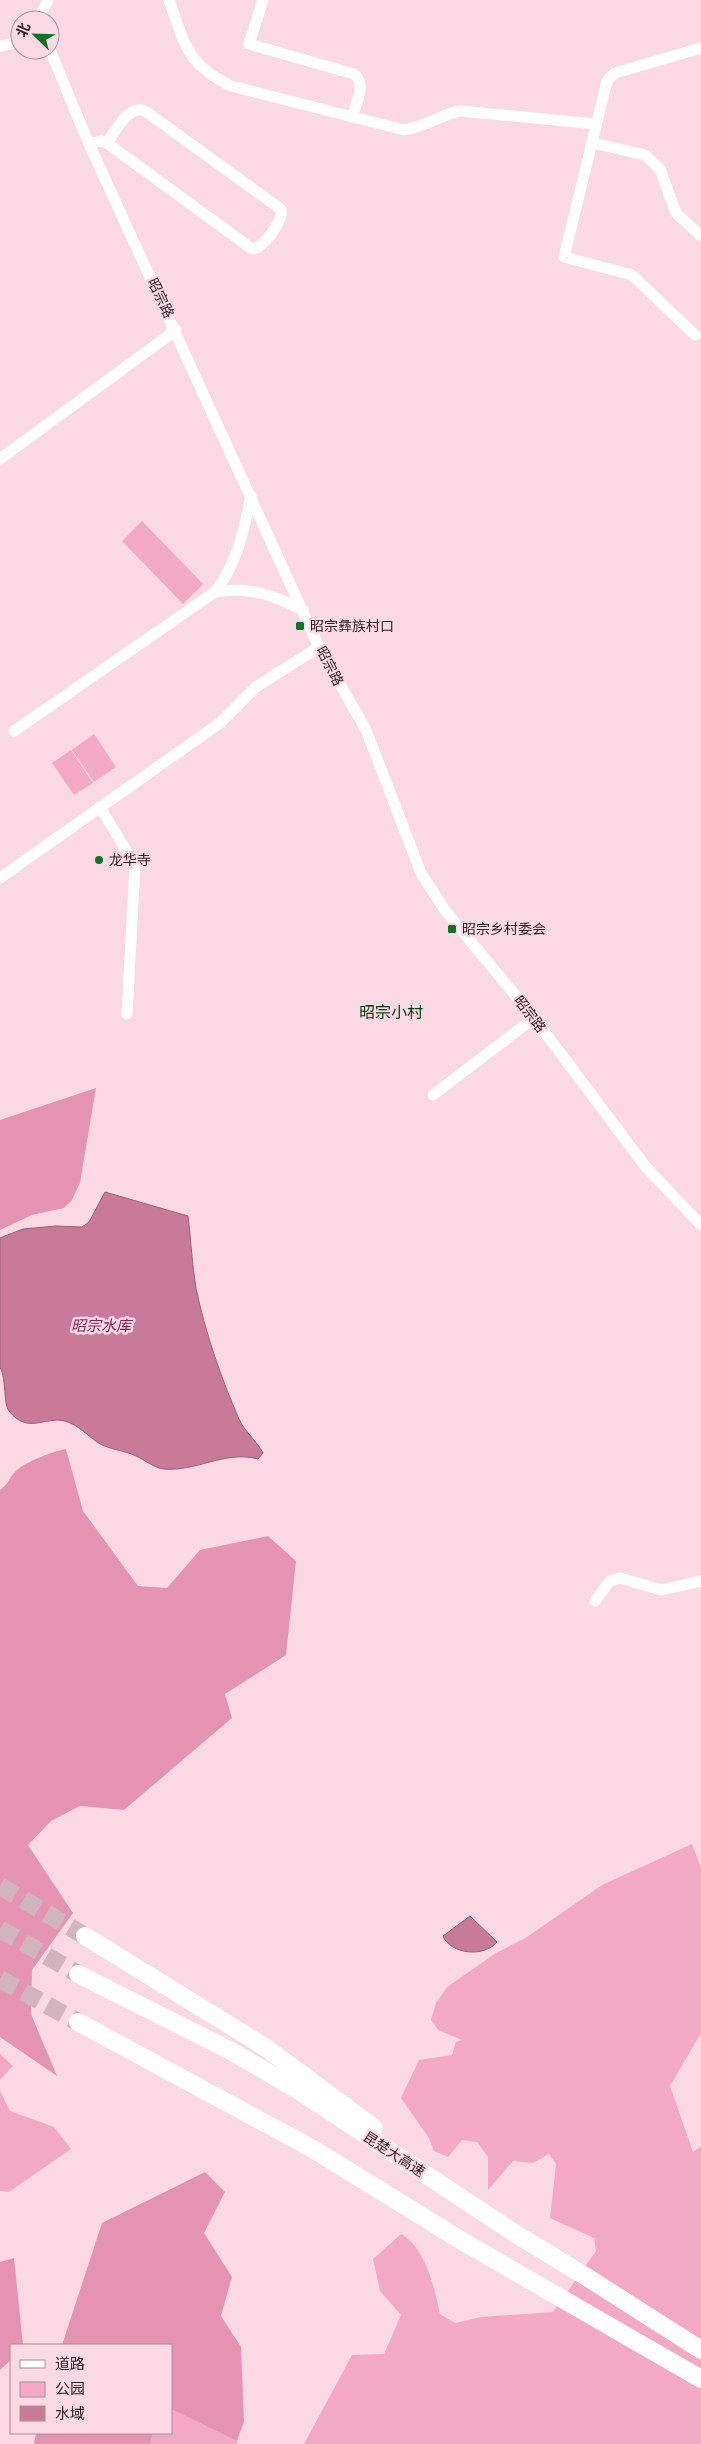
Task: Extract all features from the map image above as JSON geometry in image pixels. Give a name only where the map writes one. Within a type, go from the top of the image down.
[{"type":"highway","points":[[85,1936],[265,2047],[466,2194],[594,2281]]},
{"type":"highway","name":"昆楚大高速","points":[[78,1974],[227,2049],[316,2102],[516,2234],[594,2281],[701,2350]]},
{"type":"highway","points":[[78,2022],[313,2149],[462,2241],[701,2379]]},
{"type":"street","points":[[169,0],[187,50],[199,66],[215,78],[231,86],[404,130],[421,127],[445,114],[460,111],[596,124]]},
{"type":"street","points":[[263,0],[249,44],[354,74],[359,78],[361,84],[352,116]]},
{"type":"street","points":[[695,335],[632,275],[564,257],[607,81],[615,73],[701,48]]},
{"type":"street","name":"昭宗路","points":[[54,60],[89,144],[176,330],[319,647],[366,730],[421,873],[444,908],[534,1018],[645,1166],[701,1225]]},
{"type":"street","points":[[89,144],[101,141],[107,143],[252,249],[261,246],[281,218],[281,210],[278,207],[145,111],[133,111],[126,117],[107,143]]},
{"type":"street","points":[[593,143],[646,155],[660,169],[676,213],[701,236]]},
{"type":"street","points":[[0,458],[176,330]]},
{"type":"street","points":[[14,731],[215,592],[233,564],[243,534],[251,496]]},
{"type":"street","points":[[215,592],[232,589],[262,592],[303,610]]},
{"type":"street","points":[[0,878],[220,723],[256,687],[319,647]]},
{"type":"street","points":[[100,807],[135,865],[127,1014]]},
{"type":"street","points":[[433,1095],[534,1018]]},
{"type":"street","points":[[595,1601],[610,1581],[620,1578],[661,1590],[701,1581]]},
{"type":"green space","points":[[142,521],[203,584],[183,604],[122,541]]},
{"type":"green space","points":[[94,734],[116,767],[94,782],[72,750]]},
{"type":"green space","points":[[71,750],[93,783],[74,795],[52,763]]},
{"type":"green space","points":[[692,1844],[701,1868],[701,2033],[670,2086],[693,2152],[701,2146],[701,2444],[304,2444],[352,2355],[384,2354],[401,2315],[380,2291],[373,2259],[401,2234],[417,2249],[428,2269],[440,2314],[455,2323],[481,2317],[553,2312],[596,2251],[594,2238],[550,2218],[556,2164],[549,2154],[533,2163],[513,2161],[488,2190],[488,2157],[477,2142],[462,2140],[448,2157],[434,2151],[429,2138],[401,2098],[419,2060],[452,2055],[456,2042],[462,2040],[438,2030],[431,2020],[436,2003],[447,1987],[496,1953],[527,1937],[602,1885]]},
{"type":"green space","points":[[0,2054],[13,2066],[0,2080]]},
{"type":"green space","points":[[0,2091],[10,2111],[54,2127],[71,2149],[9,2192],[0,2191]]},
{"type":"green space","points":[[172,2409],[237,2441],[237,2444],[150,2444],[153,2434],[172,2434]]},
{"type":"shaded area","points":[[96,1088],[80,1183],[72,1200],[64,1208],[32,1215],[0,1230],[0,1120]]},
{"type":"shaded area","points":[[66,1449],[83,1511],[138,1586],[167,1588],[200,1550],[268,1536],[296,1561],[286,1655],[225,1694],[232,1718],[124,1810],[80,1806],[51,1821],[28,1845],[73,1913],[32,1970],[31,2014],[57,2076],[0,2037],[0,1490],[15,1472],[25,1464]]},
{"type":"shaded area","points":[[205,2172],[225,2192],[204,2233],[232,2277],[221,2316],[241,2347],[244,2422],[237,2441],[172,2409],[172,2344],[62,2344],[102,2223]]},
{"type":"shaded area","points":[[14,2258],[23,2344],[10,2344],[10,2361],[0,2370],[0,2262]]},
{"type":"shaded area","points":[[36,2434],[153,2434],[150,2444],[34,2444]]},
{"type":"water","name":"昭宗水库","points":[[105,1192],[188,1216],[195,1279],[204,1321],[220,1371],[239,1419],[263,1453],[258,1459],[234,1457],[188,1467],[164,1469],[153,1466],[131,1454],[102,1445],[65,1421],[23,1422],[9,1411],[6,1403],[4,1379],[0,1367],[0,1238],[23,1229],[56,1226],[82,1227],[89,1222]]},
{"type":"water","points":[[470,1916],[497,1942],[484,1950],[468,1952],[453,1947],[447,1942],[443,1936]]},
{"type":"tunnel","points":[[0,1886],[85,1936]]},
{"type":"tunnel","points":[[0,1929],[78,1974]]},
{"type":"tunnel","points":[[0,1979],[78,2022]]},
{"type":"place","name":"昭宗彝族村口","points":[[300,626]]},
{"type":"place","name":"龙华寺","points":[[99,860]]},
{"type":"place","name":"昭宗乡村委会","points":[[452,929]]},
{"type":"district","name":"昭宗小村","points":[[391,1012]]}]
